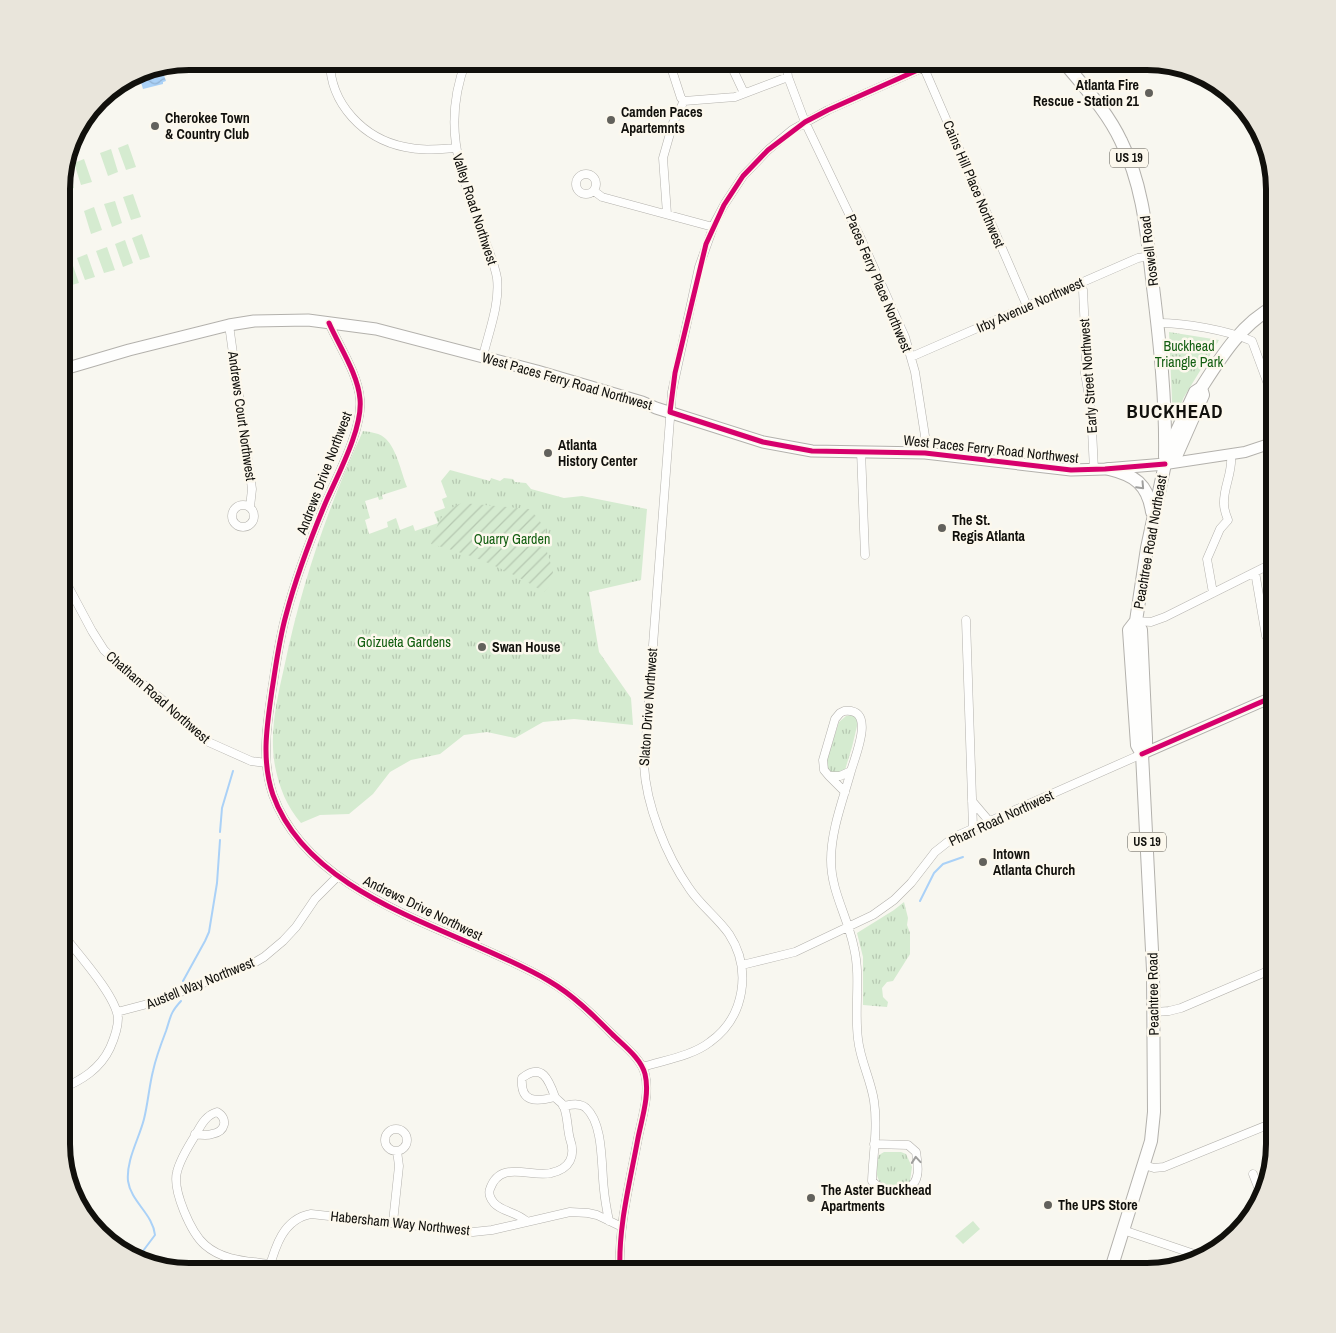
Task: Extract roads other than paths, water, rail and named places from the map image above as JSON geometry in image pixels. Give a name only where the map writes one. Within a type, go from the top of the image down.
[{"type":"main road","name":"Roswell Road","points":[[1070,70],[1098,104],[1113,126],[1124,147],[1140,190],[1158,323],[1165,426],[1165,464]]},
{"type":"main road","name":"Peachtree Road Northeast","points":[[1142,754],[1137,745],[1129,630],[1136,621],[1152,520],[1165,464],[1177,454],[1203,395],[1201,388],[1225,351],[1254,319],[1266,312]]},
{"type":"main road","name":"West Paces Ferry Road Northwest","points":[[70,368],[129,350],[229,325],[254,321],[290,320],[329,323],[376,329],[483,356],[588,385],[779,446],[812,451],[925,452],[1047,468],[1094,470],[1165,464]]},
{"type":"main road","points":[[1109,469],[1126,474],[1143,486],[1149,498],[1152,520]]},
{"type":"main road","name":"Peachtree Road","points":[[1124,1230],[1151,1141],[1153,1124],[1154,1012],[1142,754]]},
{"type":"main road","name":"US 19","points":[[1113,1263],[1124,1230]]},
{"type":"street","points":[[331,70],[332,81],[339,100],[358,123],[375,135],[390,143],[412,148],[431,150],[456,148]]},
{"type":"street","name":"Valley Road Northwest","points":[[463,70],[455,104],[454,127],[456,148],[462,176],[493,261],[497,278],[496,305],[483,356]]},
{"type":"street","points":[[673,70],[681,98],[684,101]]},
{"type":"street","points":[[732,70],[744,93]]},
{"type":"street","name":"Paces Ferry Place Northwest","points":[[787,70],[805,122],[812,132],[905,337],[911,357],[925,436],[925,452]]},
{"type":"street","name":"Slaton Drive Northwest","points":[[643,1067],[696,1051],[710,1043],[733,1018],[740,1001],[743,982],[742,965],[737,949],[729,935],[696,899],[680,874],[653,813],[645,780],[644,751],[670,412],[675,373],[704,250],[713,227],[732,192],[754,164],[780,140],[805,122],[912,70]]},
{"type":"street","name":"Cains Hill Place Northwest","points":[[925,70],[1027,306]]},
{"type":"street","points":[[684,101],[735,97],[788,77]]},
{"type":"street","points":[[667,214],[663,158],[673,124],[684,101]]},
{"type":"street","points":[[594,191],[602,197],[713,227]]},
{"type":"street","name":"Irby Avenue Northwest","points":[[911,357],[1081,282],[1138,258],[1150,256]]},
{"type":"street","name":"Early Street Northwest","points":[[1081,282],[1086,352],[1085,373],[1091,410],[1094,470]]},
{"type":"street","name":"Andrews Drive Northwest","points":[[329,323],[358,387],[361,400],[360,414],[352,441],[310,544],[286,614],[276,663],[266,744],[266,763],[274,795],[288,825],[310,852],[338,876],[382,903],[523,967],[551,982],[590,1012],[643,1067]]},
{"type":"street","points":[[1158,323],[1170,323],[1239,335],[1252,341],[1266,379]]},
{"type":"street","name":"Andrews Court Northwest","points":[[229,325],[252,489],[250,507]]},
{"type":"street","points":[[1165,464],[1230,455],[1266,445]]},
{"type":"street","points":[[861,452],[865,555]]},
{"type":"street","points":[[1213,594],[1207,559],[1220,529],[1228,520],[1224,506],[1225,491],[1231,470],[1230,455]]},
{"type":"street","points":[[1136,621],[1156,620],[1213,594],[1266,566]]},
{"type":"street","points":[[1255,572],[1266,636]]},
{"type":"street","name":"Chatham Road Northwest","points":[[70,590],[104,650],[122,668],[165,702],[204,740],[250,761],[266,763]]},
{"type":"street","points":[[966,620],[973,828]]},
{"type":"street","points":[[1142,754],[1266,700]]},
{"type":"street","points":[[845,792],[828,776],[822,764],[834,719],[840,713],[848,711],[859,715],[863,726],[834,834],[831,861],[834,890],[854,946],[857,965],[858,1040],[871,1084],[874,1103],[872,1181],[876,1186],[890,1191],[912,1185],[917,1176],[916,1152],[908,1145],[874,1144]]},
{"type":"street","name":"Pharr Road Northwest","points":[[742,965],[795,952],[873,915],[894,900],[911,883],[935,852],[954,837],[1142,754]]},
{"type":"street","points":[[828,776],[840,776],[851,771]]},
{"type":"street","points":[[972,801],[990,821]]},
{"type":"street","name":"Austell Way Northwest","points":[[117,1012],[156,1002],[264,958],[296,927],[315,899],[338,876]]},
{"type":"street","points":[[70,944],[99,981],[117,1012],[117,1027],[114,1039],[103,1060],[88,1075],[70,1084]]},
{"type":"street","points":[[1154,1012],[1181,1008],[1266,972]]},
{"type":"street","points":[[620,1263],[622,1227],[645,1101],[646,1079],[643,1067]]},
{"type":"street","points":[[526,1221],[520,1215],[499,1208],[490,1199],[488,1193],[491,1184],[499,1176],[512,1171],[550,1174],[565,1167],[572,1158],[573,1146],[563,1106],[555,1097],[545,1075],[538,1072],[529,1073],[522,1078],[521,1087],[525,1096],[532,1100],[555,1097]]},
{"type":"street","points":[[563,1106],[580,1104],[586,1108],[596,1124],[609,1221]]},
{"type":"street","points":[[1144,1165],[1154,1168],[1164,1167],[1266,1126]]},
{"type":"street","points":[[195,1134],[179,1167],[176,1178],[192,1231],[205,1245],[221,1255],[250,1263]]},
{"type":"street","points":[[393,1222],[399,1166],[397,1151]]},
{"type":"street","points":[[1253,1174],[1258,1187]]},
{"type":"street","name":"Habersham Way Northwest","points":[[271,1263],[284,1230],[292,1222],[303,1216],[318,1214],[473,1232],[492,1230],[570,1212],[588,1213],[622,1227]]},
{"type":"street","points":[[1124,1230],[1193,1254]]},
{"type":"water","points":[[163,73],[166,81],[163,84],[143,89],[140,81]]},
{"type":"waterway","points":[[220,832],[222,808],[233,771]]},
{"type":"waterway","points":[[183,981],[209,932],[217,883],[220,840]]},
{"type":"waterway","points":[[920,901],[934,873],[943,864],[963,857]]},
{"type":"waterway","points":[[141,1253],[155,1235],[150,1221],[130,1188],[128,1181],[129,1165],[142,1127],[157,1056],[171,1015],[181,1001]]},
{"type":"place","name":"Atlanta Fire Rescue - Station 21","points":[[1149,93]]},
{"type":"place","name":"Camden Paces Apartemnts","points":[[611,120]]},
{"type":"place","name":"Cherokee Town & Country Club","points":[[155,126]]},
{"type":"place","name":"Atlanta History Center","points":[[548,453]]},
{"type":"place","name":"The St. Regis Atlanta","points":[[942,528]]},
{"type":"place","name":"Swan House","points":[[482,647]]},
{"type":"place","name":"Intown Atlanta Church","points":[[983,862]]},
{"type":"place","name":"The Aster Buckhead Apartments","points":[[811,1198]]},
{"type":"place","name":"The UPS Store","points":[[1048,1205]]},
{"type":"district","name":"BUCKHEAD","points":[[1175,411]]},
{"type":"park label","name":"Buckhead Triangle Park","points":[[1189,354]]},
{"type":"park label","name":"Quarry Garden","points":[[512,539]]},
{"type":"park label","name":"Goizueta Gardens","points":[[404,642]]}]
